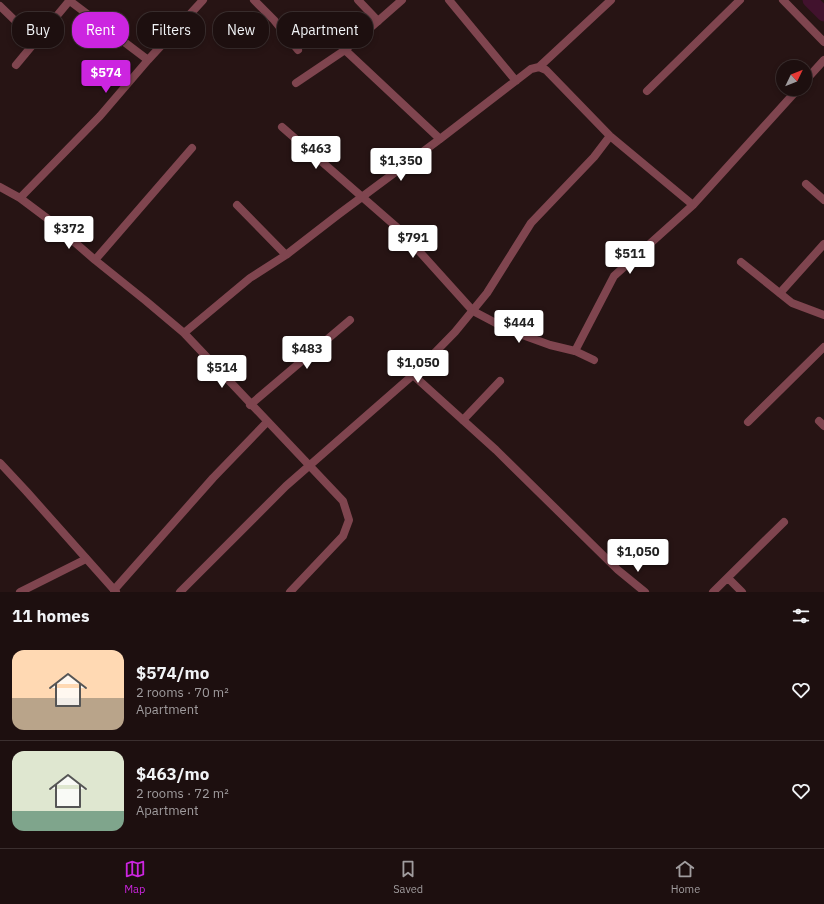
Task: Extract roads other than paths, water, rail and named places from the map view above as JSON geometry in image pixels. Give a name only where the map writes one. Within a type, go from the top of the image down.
[{"type":"street","points":[[60,12],[70,0],[148,60]]},
{"type":"street","points":[[20,198],[100,116],[148,60],[203,0]]},
{"type":"street","points":[[254,0],[274,20],[298,50]]},
{"type":"street","points":[[358,0],[378,21]]},
{"type":"street","points":[[296,83],[345,50],[402,0]]},
{"type":"street","points":[[449,0],[516,81]]},
{"type":"street","points":[[184,333],[250,278],[286,255],[531,69],[539,67],[611,0]]},
{"type":"street","points":[[647,91],[740,0]]},
{"type":"street","points":[[783,0],[824,42]]},
{"type":"street","points":[[0,6],[12,18]]},
{"type":"street","points":[[16,65],[30,48]]},
{"type":"street","points":[[345,50],[440,139]]},
{"type":"street","points":[[812,73],[824,60]]},
{"type":"street","points":[[539,67],[546,70],[610,136],[692,206]]},
{"type":"street","points":[[575,351],[614,276],[692,206],[792,96]]},
{"type":"street","points":[[282,127],[400,230],[473,311],[509,330],[550,345],[575,351],[594,360]]},
{"type":"street","points":[[180,592],[286,486],[413,375],[455,332],[487,293],[531,222],[594,158],[610,136]]},
{"type":"street","points":[[95,260],[192,148]]},
{"type":"street","points":[[806,184],[824,200]]},
{"type":"street","points":[[0,188],[20,198],[48,219],[95,260],[146,300],[184,333],[250,405],[342,501],[349,520],[343,536],[290,592]]},
{"type":"street","points":[[238,205],[286,255]]},
{"type":"street","points":[[780,293],[824,244]]},
{"type":"street","points":[[741,262],[792,302],[824,314]]},
{"type":"street","points":[[250,405],[350,320]]},
{"type":"street","points":[[748,422],[824,347]]},
{"type":"street","points":[[413,375],[496,450],[618,570],[645,592]]},
{"type":"street","points":[[463,420],[500,380]]},
{"type":"street","points":[[0,463],[115,591],[213,478],[267,422]]},
{"type":"street","points":[[713,592],[784,522]]},
{"type":"street","points":[[20,592],[86,558]]},
{"type":"street","points":[[728,578],[742,592]]},
{"type":"waterway","points":[[810,0],[824,14]]}]
